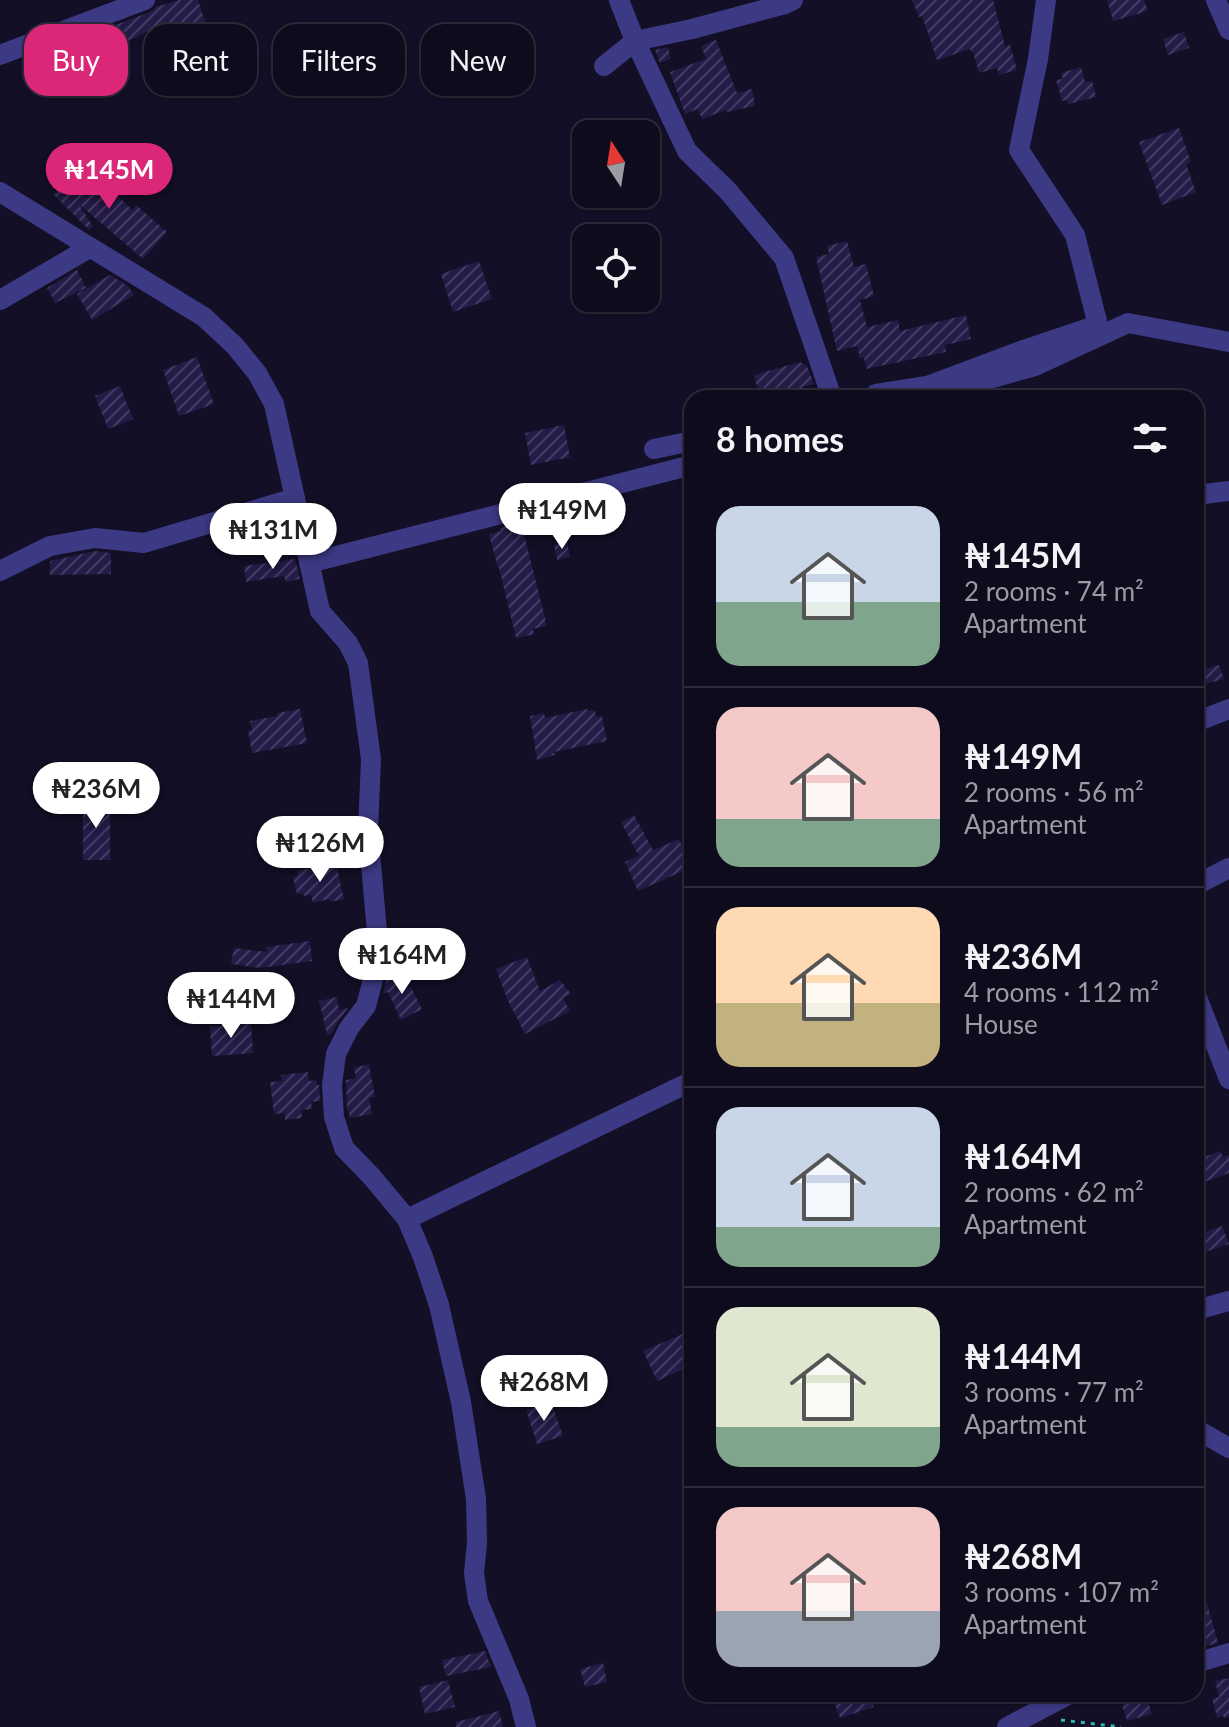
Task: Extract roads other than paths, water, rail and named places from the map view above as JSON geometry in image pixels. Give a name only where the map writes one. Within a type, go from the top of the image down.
[{"type":"street","points":[[0,55],[145,0]]},
{"type":"street","points":[[619,0],[687,151],[728,191],[784,258],[829,390]]},
{"type":"street","points":[[604,66],[635,41],[692,29],[793,0]]},
{"type":"street","points":[[906,390],[927,386],[1098,325],[1075,235],[1019,150],[1038,59],[1046,0]]},
{"type":"street","points":[[1216,0],[1229,30]]},
{"type":"street","points":[[2,196],[204,317],[235,346],[257,373],[274,404],[320,611],[348,643],[358,663],[371,759],[368,830],[377,932],[376,968],[366,1006],[349,1028],[336,1054],[332,1085],[334,1117],[344,1148],[407,1219],[439,1305],[461,1402],[476,1499],[474,1573],[478,1601],[519,1699],[526,1727]]},
{"type":"street","points":[[0,300],[89,248]]},
{"type":"street","points":[[951,390],[1035,366],[1128,323],[1229,342]]},
{"type":"street","points":[[654,449],[684,443]]},
{"type":"street","points":[[309,563],[684,467]]},
{"type":"street","points":[[1204,494],[1229,491]]},
{"type":"street","points":[[0,571],[50,546],[95,538],[144,543],[295,498]]},
{"type":"street","points":[[1204,719],[1229,709]]},
{"type":"street","points":[[1204,881],[1229,868]]},
{"type":"street","points":[[1204,1015],[1229,1079]]},
{"type":"street","points":[[407,1219],[684,1085]]},
{"type":"street","points":[[1204,1308],[1229,1301]]},
{"type":"street","points":[[1204,1438],[1229,1448]]},
{"type":"street","points":[[1204,1661],[1229,1653]]},
{"type":"street","points":[[1007,1727],[1055,1702]]}]
